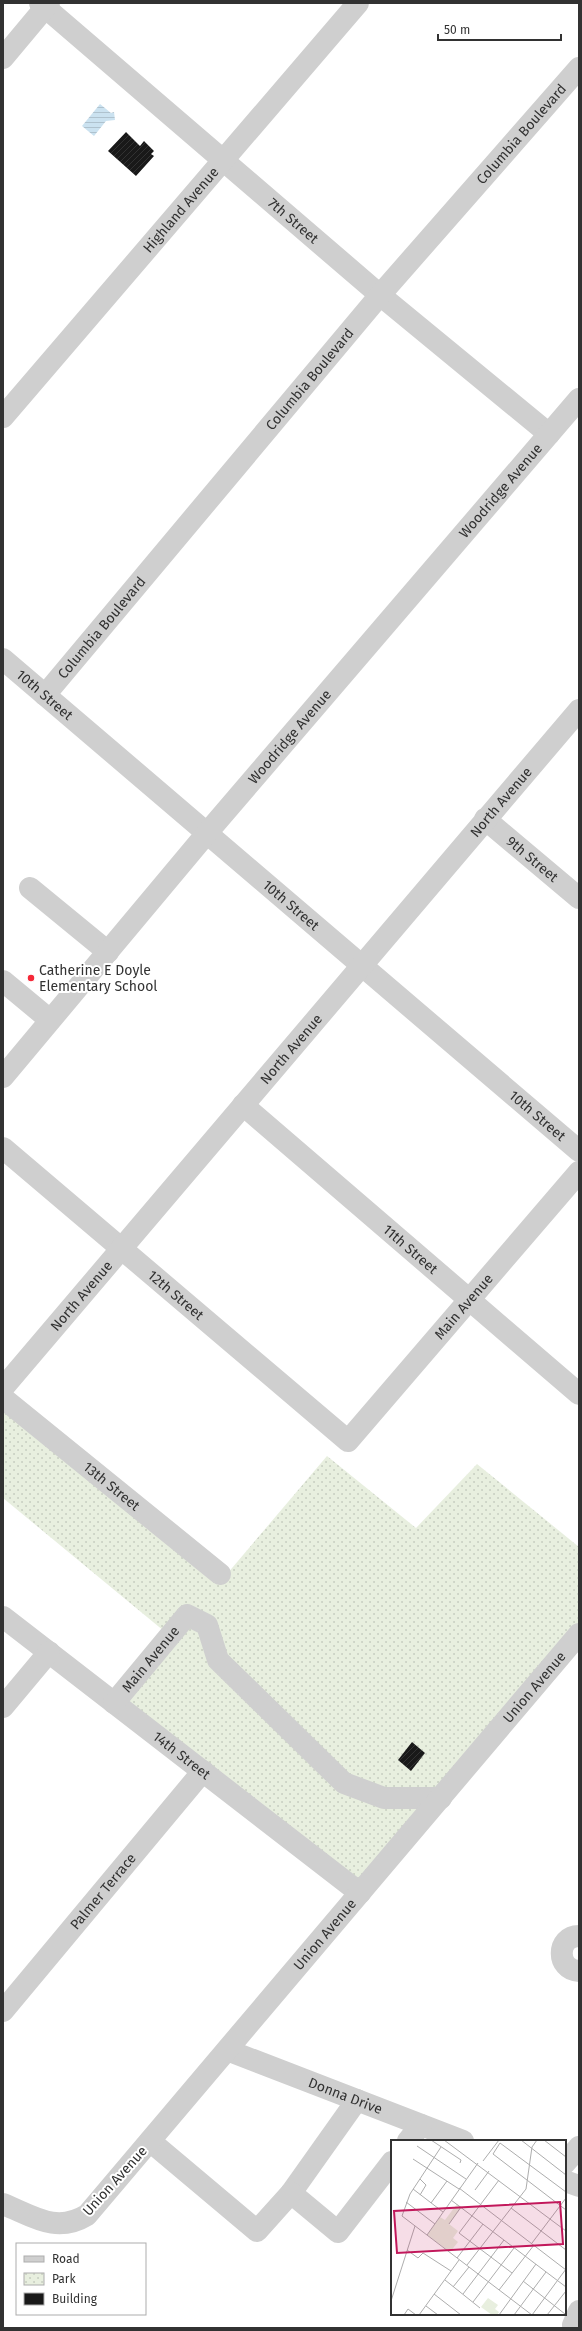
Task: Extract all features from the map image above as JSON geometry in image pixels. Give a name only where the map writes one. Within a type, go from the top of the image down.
[{"type":"street","name":"Highland Avenue","points":[[3,417],[358,3]]},
{"type":"street","name":"7th Street","points":[[45,4],[222,161],[380,295],[549,434]]},
{"type":"street","points":[[3,58],[45,4]]},
{"type":"street","name":"Columbia Boulevard","points":[[45,695],[380,295],[579,68]]},
{"type":"street","name":"Woodridge Avenue","points":[[3,1077],[207,833],[549,434],[577,405]]},
{"type":"street","name":"10th Street","points":[[3,659],[579,1151]]},
{"type":"street","name":"North Avenue","points":[[3,1388],[361,964],[579,710]]},
{"type":"street","name":"9th Street","points":[[485,819],[579,898]]},
{"type":"street","points":[[30,888],[108,952]]},
{"type":"street","points":[[3,981],[50,1020]]},
{"type":"street","name":"11th Street","points":[[243,1105],[579,1394]]},
{"type":"street","name":"12th Street","points":[[3,1148],[348,1442]]},
{"type":"street","name":"Main Avenue","points":[[348,1442],[579,1172]]},
{"type":"street","name":"13th Street","points":[[3,1398],[220,1574]]},
{"type":"street","name":"Main Avenue","points":[[114,1703],[187,1615],[207,1625],[218,1660],[344,1783],[384,1798],[441,1798]]},
{"type":"street","name":"14th Street","points":[[3,1617],[360,1892]]},
{"type":"street","name":"Union Avenue","points":[[3,2204],[51,2223],[64,2225],[76,2222],[87,2215],[579,1634]]},
{"type":"street","points":[[3,1707],[49,1652]]},
{"type":"street","name":"Palmer Terrace","points":[[3,2011],[203,1772]]},
{"type":"street","points":[[579,1936],[568,1939],[563,1945],[561,1953],[562,1961],[567,1968],[579,1972]]},
{"type":"street","name":"Donna Drive","points":[[227,2050],[357,2100],[414,2133],[457,2140]]},
{"type":"street","points":[[150,2141],[257,2231],[291,2193],[357,2100]]},
{"type":"street","points":[[566,2162],[579,2147]]},
{"type":"street","points":[[291,2193],[338,2232],[391,2163]]},
{"type":"street","points":[[566,2181],[579,2186]]},
{"type":"green space","points":[[3,1392],[221,1581],[327,1456],[416,1528],[477,1464],[579,1547],[579,1628],[352,1893],[111,1699],[170,1636],[3,1498]]},
{"type":"water","points":[[100,104],[111,113],[114,112],[115,120],[106,121],[94,136],[82,126]]},
{"type":"building","points":[[126,132],[140,146],[144,141],[154,151],[151,154],[154,156],[136,176],[108,151]]},
{"type":"building","points":[[412,1742],[425,1753],[411,1771],[398,1760]]},
{"type":"place","name":"Catherine E Doyle Elementary School","points":[[31,978]]}]
